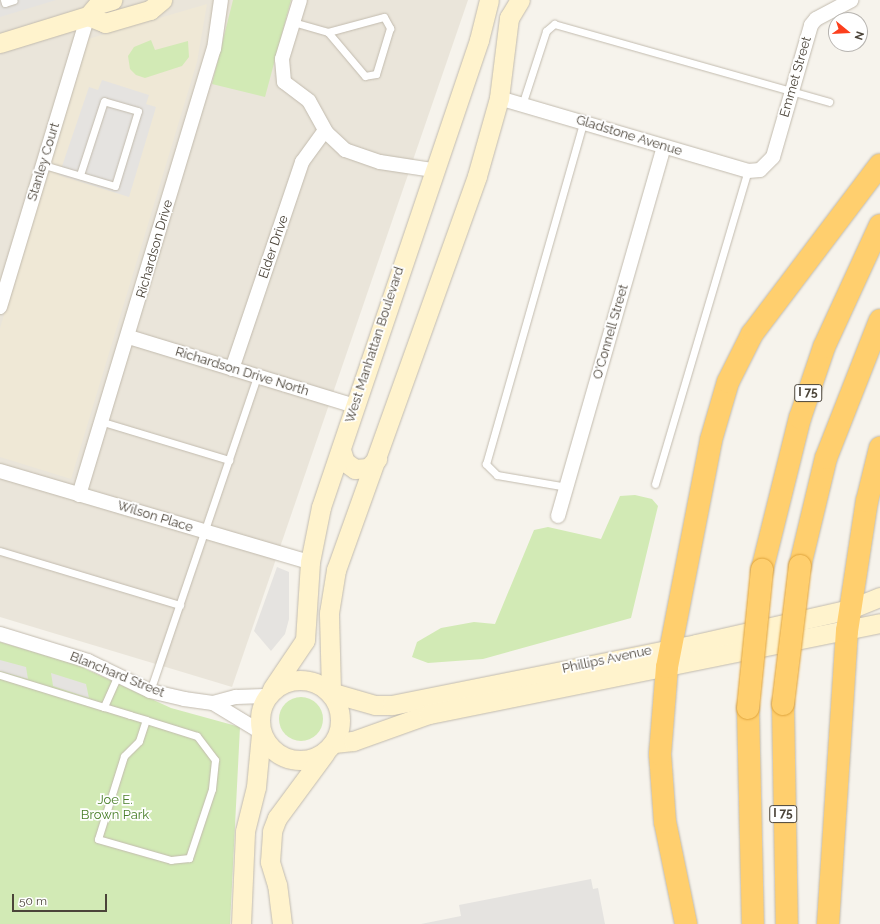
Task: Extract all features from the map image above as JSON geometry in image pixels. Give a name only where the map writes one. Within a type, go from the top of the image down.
[{"type":"highway","points":[[686,924],[664,822],[660,754],[669,657],[711,440],[728,382],[752,334],[778,295],[880,166]]},
{"type":"highway","name":"I 75","points":[[753,924],[748,708],[762,570],[800,418],[821,354],[880,225]]},
{"type":"highway","name":"I 75","points":[[787,924],[783,704],[800,566],[826,458],[880,320]]},
{"type":"highway","points":[[828,924],[837,634],[850,609],[880,448]]},
{"type":"main road","points":[[0,43],[88,16],[98,4],[112,0]]},
{"type":"main road","points":[[88,16],[104,23],[150,10],[162,0]]},
{"type":"main road","name":"West Manhattan Boulevard","points":[[269,692],[305,640],[310,562],[321,507],[433,170],[482,33],[489,0]]},
{"type":"main road","points":[[282,924],[277,885],[270,862],[272,831],[277,818],[330,748],[340,715],[332,692],[329,613],[336,570],[377,459],[477,176],[499,98],[506,30],[520,0]]},
{"type":"main road","points":[[341,450],[345,462],[355,469],[368,468],[377,459]]},
{"type":"main road","name":"Phillips Avenue","points":[[332,692],[375,705],[392,705],[669,657],[850,609],[880,597]]},
{"type":"main road","points":[[260,733],[287,757],[298,760],[429,714],[669,657],[837,634],[880,623]]},
{"type":"main road","points":[[241,924],[245,831],[256,787],[260,733],[258,714],[269,692],[297,682],[332,692]]},
{"type":"street","name":"Richardson Drive","points":[[79,495],[129,337],[214,49],[221,0]]},
{"type":"street","points":[[300,0],[293,22],[281,75],[309,101],[325,130],[334,142],[356,155],[433,170]]},
{"type":"street","name":"Emmet Street","points":[[754,171],[773,157],[811,25],[816,19],[850,0]]},
{"type":"street","name":"Stanley Court","points":[[0,307],[88,16]]},
{"type":"street","name":"Gladstone Avenue","points":[[499,98],[664,147],[754,171]]},
{"type":"street","name":"Elder Drive","points":[[232,369],[302,162],[325,130]]},
{"type":"street","name":"O'Connell Street","points":[[558,516],[664,147]]},
{"type":"street","name":"Richardson Drive North","points":[[129,337],[355,406]]},
{"type":"street","name":"Wilson Place","points":[[0,471],[310,562]]},
{"type":"street","name":"Blanchard Street","points":[[0,634],[88,661],[150,691],[213,703]]},
{"type":"street","points":[[213,703],[236,697],[269,692]]},
{"type":"street","points":[[213,703],[260,733]]},
{"type":"lane","points":[[4,0],[5,3],[14,0]]},
{"type":"lane","points":[[293,22],[328,32],[380,16],[387,19],[390,28],[376,74],[369,78],[361,73],[328,32]]},
{"type":"lane","points":[[522,105],[546,31],[554,24],[792,90],[829,102]]},
{"type":"lane","points":[[44,164],[115,186],[138,111],[104,101],[80,175]]},
{"type":"lane","points":[[567,487],[497,474],[486,464],[583,122]]},
{"type":"lane","points":[[655,484],[754,171]]},
{"type":"lane","points":[[150,691],[257,377]]},
{"type":"lane","points":[[103,422],[229,460]]},
{"type":"lane","points":[[0,551],[180,605]]},
{"type":"lane","points":[[0,675],[146,720],[197,736],[215,760],[212,789],[189,858],[172,860],[98,839],[124,756],[140,741],[146,720]]},
{"type":"lane","points":[[104,707],[118,675]]},
{"type":"shaded area","points":[[0,0],[468,0],[232,687],[0,617]]},
{"type":"shaded area","points":[[0,0],[56,0],[0,17]]},
{"type":"shaded area","points":[[207,4],[197,62],[71,479],[0,457],[0,328],[88,39]]},
{"type":"shaded area","points":[[102,80],[149,95],[146,104],[156,107],[129,197],[59,175],[89,87],[98,90]]},
{"type":"shaded area","points":[[277,567],[289,572],[289,619],[285,634],[271,651],[254,631]]},
{"type":"shaded area","points":[[0,660],[26,667],[28,679],[0,671]]},
{"type":"shaded area","points":[[51,673],[86,684],[89,698],[53,686]]},
{"type":"shaded area","points":[[591,879],[593,889],[598,888],[605,924],[421,924],[461,916],[459,905]]},
{"type":"green space","points":[[233,0],[291,0],[265,97],[212,84]]},
{"type":"green space","points":[[151,40],[155,50],[188,41],[189,57],[182,66],[145,78],[136,75],[130,69],[128,56],[134,47]]},
{"type":"green space","points":[[635,495],[652,499],[658,506],[631,618],[483,659],[428,663],[412,657],[417,642],[441,628],[474,622],[495,624],[534,530],[548,527],[601,539],[620,496]]},
{"type":"green space","name":"Joe E. Brown Park","points":[[0,642],[75,664],[171,708],[240,727],[230,924],[0,924]]},
{"type":"green space","points":[[301,697],[313,701],[319,707],[323,719],[319,731],[313,737],[301,741],[289,737],[283,731],[279,719],[283,707],[289,701]]}]
